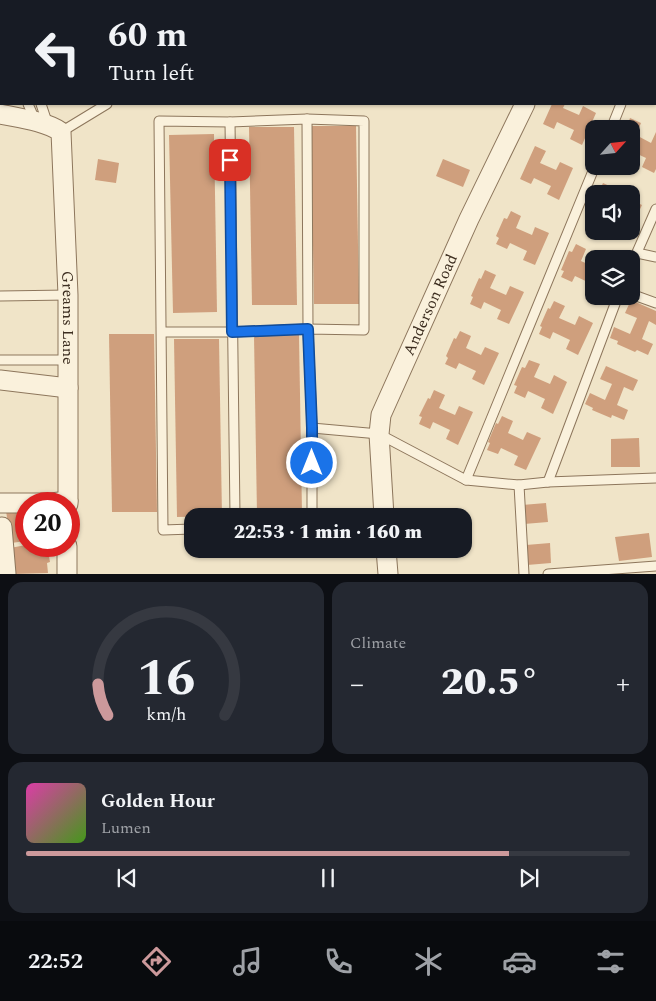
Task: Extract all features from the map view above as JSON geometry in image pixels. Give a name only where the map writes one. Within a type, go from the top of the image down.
[{"type":"street","name":"Anderson Road","points":[[384,508],[380,434],[382,415],[469,219],[525,105]]},
{"type":"street","points":[[0,114],[48,127]]},
{"type":"street","name":"Greams Lane","points":[[48,127],[68,295],[68,492]]},
{"type":"street","points":[[0,380],[68,388]]},
{"type":"street","points":[[0,504],[15,504]]},
{"type":"street","points":[[2,527],[6,574]]},
{"type":"street","points":[[67,557],[67,574]]},
{"type":"street","points":[[387,558],[388,574]]},
{"type":"lane","points":[[29,105],[48,127]]},
{"type":"lane","points":[[41,105],[48,127]]},
{"type":"lane","points":[[48,127],[104,105]]},
{"type":"lane","points":[[615,120],[621,105]]},
{"type":"lane","points":[[307,119],[308,329],[312,428],[312,508]]},
{"type":"lane","points":[[161,332],[308,329],[364,330],[364,121],[307,119],[230,122],[159,121],[161,332],[163,530],[184,529]]},
{"type":"lane","points":[[230,122],[235,508]]},
{"type":"lane","points":[[466,480],[591,175]]},
{"type":"lane","points":[[638,250],[656,209]]},
{"type":"lane","points":[[640,254],[656,257]]},
{"type":"lane","points":[[0,296],[68,295]]},
{"type":"lane","points":[[640,297],[656,303]]},
{"type":"lane","points":[[548,482],[615,305]]},
{"type":"lane","points":[[0,360],[68,360]]},
{"type":"lane","points":[[312,428],[380,434],[466,480],[519,485],[548,482],[656,478]]},
{"type":"lane","points":[[519,485],[524,574]]},
{"type":"lane","points":[[548,574],[656,566]]},
{"type":"building","points":[[552,105],[564,105],[563,108],[579,115],[583,106],[596,113],[593,120],[585,120],[585,138],[582,145],[570,139],[574,130],[557,122],[554,129],[543,124]]},
{"type":"building","points":[[311,126],[356,126],[359,304],[314,304]]},
{"type":"building","points":[[249,127],[294,127],[297,305],[252,305]]},
{"type":"building","points":[[656,132],[656,169],[654,173],[642,167],[646,158],[640,155],[640,137],[651,143]]},
{"type":"building","points":[[214,134],[217,312],[173,313],[169,135]]},
{"type":"building","points":[[535,146],[546,151],[540,163],[556,170],[560,162],[573,168],[559,200],[547,194],[551,186],[534,178],[531,184],[520,179]]},
{"type":"building","points":[[98,159],[119,163],[116,183],[95,180]]},
{"type":"building","points":[[443,159],[470,170],[463,187],[436,176]]},
{"type":"building","points":[[511,211],[521,216],[516,228],[532,235],[535,227],[549,233],[535,265],[523,260],[527,251],[510,243],[507,249],[496,244],[499,238],[496,236],[504,218],[507,219]]},
{"type":"building","points":[[576,244],[586,249],[581,261],[585,263],[585,281],[575,276],[572,282],[561,277],[564,271],[561,270],[569,251],[572,252]]},
{"type":"building","points":[[485,270],[496,275],[490,288],[506,295],[510,286],[524,292],[509,324],[497,319],[501,310],[484,302],[481,309],[470,304],[473,297],[471,296]]},
{"type":"building","points":[[554,301],[565,306],[559,318],[575,325],[579,316],[593,323],[578,355],[566,349],[570,340],[553,332],[550,339],[539,334],[542,327],[540,326],[548,308],[550,309]]},
{"type":"building","points":[[640,304],[656,311],[656,325],[649,321],[642,339],[653,344],[648,355],[637,350],[635,352],[617,344],[618,341],[610,338],[614,327],[630,334],[637,318],[625,313],[629,305]]},
{"type":"building","points":[[460,331],[471,336],[466,348],[481,355],[485,347],[499,353],[484,385],[472,379],[476,371],[459,363],[456,369],[445,364],[448,358],[446,356],[454,338],[456,339]]},
{"type":"building","points":[[109,334],[154,334],[157,512],[112,512]]},
{"type":"building","points":[[299,335],[302,508],[257,508],[254,336]]},
{"type":"building","points":[[174,339],[219,339],[222,508],[184,508],[184,517],[177,517]]},
{"type":"building","points":[[529,360],[540,364],[534,377],[550,384],[554,375],[567,382],[553,414],[541,408],[545,399],[528,391],[525,398],[514,393],[517,386],[514,385],[522,367],[525,368]]},
{"type":"building","points":[[606,366],[638,380],[633,391],[624,387],[617,405],[628,410],[624,420],[612,415],[611,418],[592,410],[593,408],[585,404],[590,393],[605,400],[612,384],[600,379]]},
{"type":"building","points":[[434,390],[445,395],[439,408],[455,415],[459,406],[473,412],[458,445],[446,439],[450,430],[433,422],[430,429],[419,424],[422,417],[419,416]]},
{"type":"building","points":[[502,416],[513,421],[508,433],[523,440],[527,432],[541,438],[526,470],[514,465],[518,456],[501,448],[498,454],[487,450],[490,443],[488,442],[496,423],[498,424]]},
{"type":"building","points":[[639,438],[640,467],[611,467],[611,439]]},
{"type":"building","points":[[546,503],[548,522],[524,524],[522,505]]},
{"type":"building","points":[[15,510],[15,542],[11,543],[6,511]]},
{"type":"building","points":[[649,533],[652,557],[619,561],[615,537]]},
{"type":"building","points":[[550,543],[551,563],[527,565],[526,545]]},
{"type":"building","points":[[15,547],[15,557],[49,557],[50,562],[47,563],[48,573],[14,574],[10,548]]},
{"type":"route","points":[[230,160],[232,332],[308,329],[312,463]]}]
